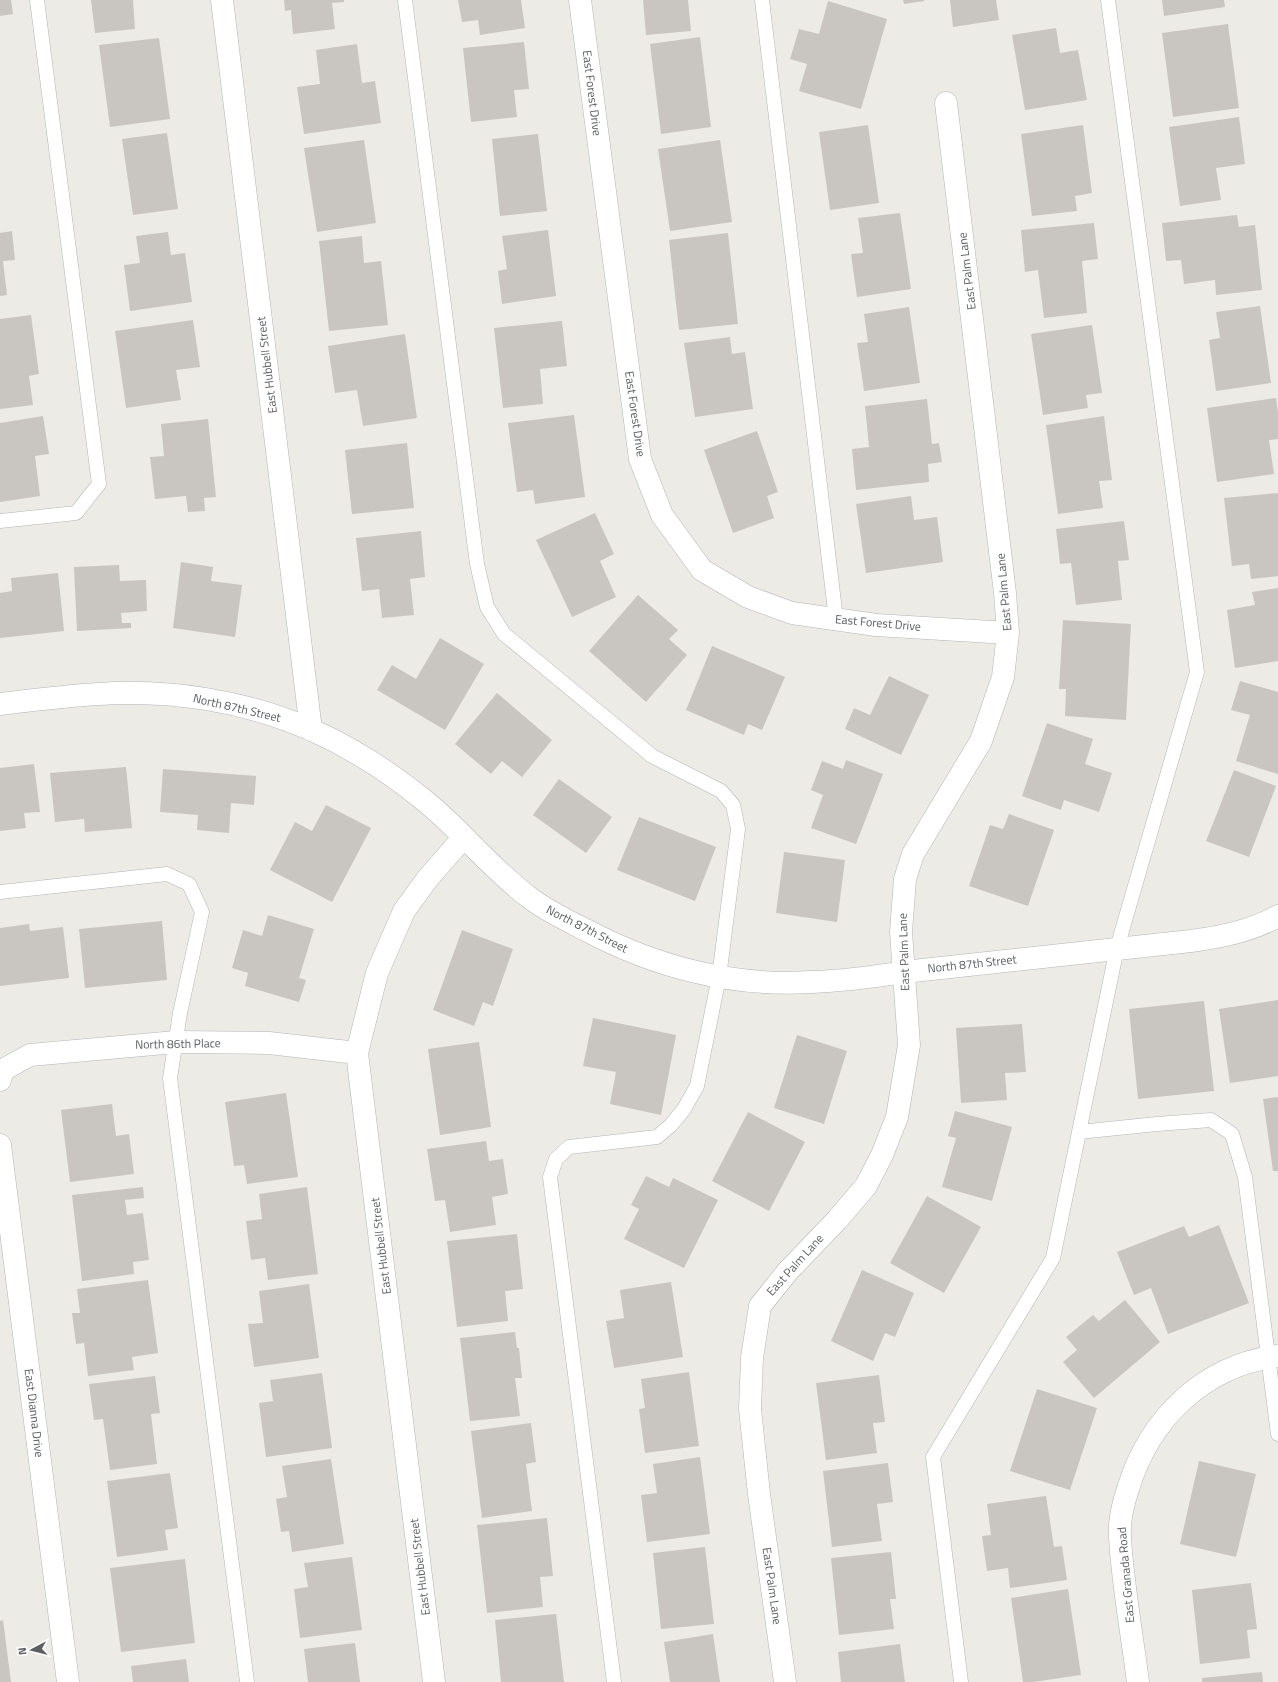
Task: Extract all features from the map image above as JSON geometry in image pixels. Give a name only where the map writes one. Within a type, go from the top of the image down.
[{"type":"street","name":"East Hubbell Street","points":[[222,0],[311,730]]},
{"type":"street","name":"East Forest Drive","points":[[580,0],[640,459],[662,515],[702,570],[748,597],[792,614],[876,624],[1008,633]]},
{"type":"street","name":"East Palm Lane","points":[[785,1682],[759,1494],[750,1409],[752,1358],[760,1306],[788,1271],[837,1220],[866,1186],[882,1155],[897,1117],[909,1045],[901,932],[905,879],[913,854],[981,741],[1002,677],[1008,633],[1006,593],[946,103]]},
{"type":"street","name":"North 87th Street","points":[[0,704],[99,694],[146,693],[205,698],[274,715],[311,730],[345,747],[391,775],[425,801],[502,874],[531,899],[611,944],[652,959],[695,972],[719,977],[755,981],[808,982],[864,978],[904,972],[1217,937],[1243,931],[1278,916]]},
{"type":"street","name":"East Hubbell Street","points":[[434,1682],[357,1053],[377,973],[404,911],[428,878],[464,837]]},
{"type":"street","name":"North 86th Place","points":[[2,1075],[30,1054],[176,1042],[269,1043],[357,1053]]},
{"type":"street","name":"East Dianna Drive","points":[[0,1145],[68,1682]]},
{"type":"street","name":"East Granada Road","points":[[1138,1682],[1123,1570],[1120,1525],[1124,1501],[1133,1472],[1143,1450],[1155,1431],[1186,1396],[1206,1381],[1240,1365],[1273,1357]]},
{"type":"lane","points":[[0,521],[76,513],[99,484],[37,0]]},
{"type":"lane","points":[[405,0],[477,564],[487,607],[504,634],[652,756],[721,791],[733,805],[738,829],[719,977],[697,1086],[684,1109],[671,1125],[657,1137],[569,1147],[556,1159],[550,1178],[614,1682]]},
{"type":"lane","points":[[762,0],[836,619]]},
{"type":"lane","points":[[961,1682],[933,1456],[1053,1258],[1117,948],[1197,672],[1108,0]]},
{"type":"lane","points":[[0,892],[167,874],[189,884],[202,912],[180,1012],[170,1078],[247,1682]]},
{"type":"lane","points":[[1079,1132],[1211,1120],[1232,1134],[1245,1177],[1273,1357],[1278,1434]]},
{"type":"building","points":[[0,0],[11,0],[13,14],[0,16]]},
{"type":"building","points":[[91,0],[133,0],[135,29],[95,33]]},
{"type":"building","points":[[284,0],[344,0],[344,2],[332,3],[335,29],[293,34],[291,10],[285,11]]},
{"type":"building","points":[[458,0],[521,0],[525,28],[480,35],[478,20],[462,22]]},
{"type":"building","points":[[643,0],[688,0],[691,31],[646,35]]},
{"type":"building","points":[[903,0],[924,0],[924,1],[904,4]]},
{"type":"building","points":[[950,0],[996,0],[999,20],[953,27]]},
{"type":"building","points":[[1162,0],[1224,0],[1225,7],[1164,16]]},
{"type":"building","points":[[828,1],[887,19],[861,109],[799,91],[807,64],[790,59],[799,29],[819,34]]},
{"type":"building","points":[[1228,24],[1239,108],[1173,117],[1162,33]]},
{"type":"building","points":[[1056,28],[1060,53],[1078,50],[1087,100],[1025,110],[1012,35]]},
{"type":"building","points":[[700,37],[711,127],[661,134],[650,44]]},
{"type":"building","points":[[159,38],[170,119],[110,127],[99,45]]},
{"type":"building","points":[[524,42],[529,89],[514,90],[517,117],[471,122],[463,48]]},
{"type":"building","points":[[357,44],[362,83],[375,81],[381,123],[304,134],[297,87],[320,84],[316,50]]},
{"type":"building","points":[[1239,117],[1245,164],[1216,168],[1221,200],[1180,206],[1169,127]]},
{"type":"building","points":[[868,125],[879,203],[830,210],[819,132]]},
{"type":"building","points":[[1083,125],[1092,193],[1075,196],[1077,211],[1032,216],[1021,134]]},
{"type":"building","points":[[167,133],[178,209],[133,215],[122,139]]},
{"type":"building","points":[[538,134],[547,211],[500,216],[492,139]]},
{"type":"building","points":[[364,140],[376,223],[317,232],[304,148]]},
{"type":"building","points":[[720,140],[732,222],[670,231],[658,149]]},
{"type":"building","points":[[900,213],[911,289],[857,297],[851,254],[863,253],[858,218]]},
{"type":"building","points":[[1237,215],[1239,227],[1255,225],[1262,290],[1216,295],[1215,280],[1184,284],[1181,260],[1166,261],[1162,223]]},
{"type":"building","points":[[1094,223],[1098,259],[1082,261],[1087,313],[1044,318],[1038,270],[1025,272],[1021,230]]},
{"type":"building","points":[[548,230],[556,296],[502,304],[498,271],[507,269],[502,236]]},
{"type":"building","points":[[12,231],[15,260],[3,261],[7,295],[0,296],[0,233]]},
{"type":"building","points":[[168,232],[171,255],[185,253],[192,302],[130,311],[124,265],[140,263],[136,236]]},
{"type":"building","points":[[728,233],[738,324],[679,330],[669,240]]},
{"type":"building","points":[[362,236],[364,263],[381,261],[388,325],[329,331],[319,241]]},
{"type":"building","points":[[1260,306],[1271,383],[1216,391],[1209,340],[1220,338],[1216,312]]},
{"type":"building","points":[[909,307],[920,383],[864,391],[857,343],[868,342],[864,314]]},
{"type":"building","points":[[31,315],[39,374],[29,376],[33,405],[0,409],[0,319]]},
{"type":"building","points":[[193,320],[200,367],[176,370],[181,400],[126,408],[115,331]]},
{"type":"building","points":[[562,321],[567,366],[540,369],[543,404],[503,408],[494,328]]},
{"type":"building","points":[[1092,325],[1102,393],[1086,395],[1088,408],[1043,415],[1031,334]]},
{"type":"building","points":[[405,334],[417,418],[363,426],[357,390],[335,393],[328,346]]},
{"type":"building","points":[[730,337],[732,354],[745,352],[753,409],[695,417],[684,343]]},
{"type":"building","points":[[1276,398],[1278,412],[1278,439],[1269,440],[1274,474],[1217,482],[1207,408]]},
{"type":"building","points":[[927,399],[932,444],[939,443],[942,462],[928,464],[929,482],[856,490],[852,449],[869,447],[865,406]]},
{"type":"building","points":[[574,415],[585,497],[535,504],[533,490],[517,492],[508,423]]},
{"type":"building","points":[[43,416],[49,454],[35,456],[40,496],[0,502],[0,423]]},
{"type":"building","points":[[1104,416],[1112,480],[1099,481],[1103,508],[1058,514],[1046,425]]},
{"type":"building","points":[[208,419],[216,497],[204,498],[205,511],[188,512],[186,496],[155,499],[150,457],[164,456],[161,424]]},
{"type":"building","points":[[757,431],[778,492],[767,496],[774,518],[733,533],[704,450]]},
{"type":"building","points":[[407,443],[414,508],[352,514],[345,450]]},
{"type":"building","points":[[1278,493],[1278,576],[1251,579],[1249,564],[1232,566],[1224,498]]},
{"type":"building","points":[[911,496],[914,520],[937,517],[943,562],[866,573],[856,504]]},
{"type":"building","points":[[595,513],[614,554],[600,561],[616,597],[572,617],[536,540]]},
{"type":"building","points":[[1124,521],[1129,560],[1118,561],[1122,600],[1076,605],[1071,563],[1060,564],[1056,529]]},
{"type":"building","points":[[421,531],[425,577],[410,579],[414,615],[382,618],[379,589],[362,591],[356,538]]},
{"type":"building","points":[[181,562],[213,567],[211,581],[242,585],[235,637],[173,628]]},
{"type":"building","points":[[119,565],[120,581],[146,580],[147,611],[121,613],[122,623],[131,623],[131,628],[77,631],[74,567]]},
{"type":"building","points":[[58,573],[64,631],[0,638],[0,593],[12,591],[11,578]]},
{"type":"building","points":[[1278,588],[1278,661],[1235,668],[1227,610],[1255,605],[1252,592]]},
{"type":"building","points":[[638,595],[678,630],[669,639],[687,655],[646,702],[589,651]]},
{"type":"building","points":[[1063,620],[1131,624],[1126,720],[1065,716],[1066,689],[1059,689]]},
{"type":"building","points":[[440,638],[484,664],[445,730],[377,690],[392,665],[416,679]]},
{"type":"building","points":[[712,646],[785,677],[762,730],[748,724],[744,735],[686,710]]},
{"type":"building","points":[[889,676],[929,695],[901,755],[845,729],[854,708],[870,715]]},
{"type":"building","points":[[1240,681],[1278,692],[1278,774],[1236,761],[1250,715],[1231,710]]},
{"type":"building","points":[[497,693],[552,740],[522,777],[502,761],[491,774],[455,744]]},
{"type":"building","points":[[1047,723],[1093,739],[1085,764],[1112,773],[1099,812],[1064,800],[1061,810],[1022,796]]},
{"type":"building","points":[[846,760],[883,774],[856,844],[811,828],[823,795],[811,790],[822,761],[843,769]]},
{"type":"building","points":[[34,764],[40,812],[24,813],[26,828],[0,831],[0,768]]},
{"type":"building","points":[[126,767],[132,828],[85,832],[84,819],[55,822],[50,773]]},
{"type":"building","points":[[163,769],[256,776],[254,805],[231,803],[229,833],[197,830],[198,815],[160,812]]},
{"type":"building","points":[[1234,770],[1276,786],[1249,857],[1206,841]]},
{"type":"building","points":[[559,779],[612,817],[586,853],[533,815]]},
{"type":"building","points":[[326,805],[371,828],[332,902],[270,870],[295,822],[312,831]]},
{"type":"building","points":[[1009,814],[1054,830],[1028,906],[969,886],[990,825],[1003,829]]},
{"type":"building","points":[[639,817],[716,847],[695,901],[617,870]]},
{"type":"building","points":[[784,852],[845,860],[837,922],[776,913]]},
{"type":"building","points":[[268,915],[314,929],[299,978],[306,980],[299,1002],[245,986],[248,973],[232,968],[243,930],[262,936]]},
{"type":"building","points":[[162,921],[167,980],[85,988],[79,929]]},
{"type":"building","points":[[29,924],[30,931],[63,927],[69,978],[0,986],[0,928]]},
{"type":"building","points":[[462,930],[513,949],[493,1006],[483,1002],[474,1026],[433,1010]]},
{"type":"building","points":[[1278,1000],[1278,1076],[1230,1083],[1219,1009]]},
{"type":"building","points":[[1204,1001],[1214,1091],[1138,1099],[1129,1009]]},
{"type":"building","points":[[593,1018],[676,1035],[661,1115],[610,1104],[616,1072],[583,1066]]},
{"type":"building","points":[[1022,1024],[1026,1072],[1005,1073],[1007,1100],[961,1103],[956,1028]]},
{"type":"building","points":[[797,1035],[847,1051],[824,1124],[774,1108]]},
{"type":"building","points":[[479,1042],[491,1127],[440,1135],[428,1049]]},
{"type":"building","points":[[286,1093],[298,1177],[247,1184],[244,1165],[234,1166],[225,1102]]},
{"type":"building","points":[[1278,1097],[1278,1171],[1273,1171],[1263,1099]]},
{"type":"building","points":[[112,1104],[116,1136],[129,1134],[134,1174],[70,1182],[61,1110]]},
{"type":"building","points":[[955,1111],[1012,1127],[992,1201],[942,1187],[956,1138],[948,1136]]},
{"type":"building","points":[[748,1112],[805,1142],[769,1211],[712,1181]]},
{"type":"building","points":[[486,1141],[489,1161],[503,1159],[508,1194],[492,1197],[496,1225],[450,1232],[445,1200],[435,1201],[427,1149]]},
{"type":"building","points":[[646,1176],[669,1187],[673,1178],[718,1200],[684,1268],[624,1239],[639,1209],[631,1205]]},
{"type":"building","points":[[143,1187],[144,1198],[125,1200],[127,1215],[143,1213],[149,1260],[133,1262],[134,1274],[82,1281],[72,1195]]},
{"type":"building","points":[[307,1187],[318,1274],[268,1280],[265,1258],[251,1260],[246,1221],[262,1219],[259,1194]]},
{"type":"building","points":[[927,1196],[981,1227],[944,1293],[890,1263]]},
{"type":"building","points":[[1219,1225],[1249,1303],[1168,1334],[1151,1288],[1134,1295],[1117,1252],[1184,1226],[1189,1237]]},
{"type":"building","points":[[517,1234],[523,1289],[505,1291],[508,1321],[457,1327],[447,1241]]},
{"type":"building","points":[[862,1270],[914,1293],[895,1337],[885,1333],[873,1361],[831,1341]]},
{"type":"building","points":[[148,1280],[158,1353],[132,1357],[134,1370],[88,1376],[84,1343],[76,1344],[72,1313],[80,1313],[77,1289]]},
{"type":"building","points":[[671,1282],[683,1357],[614,1368],[606,1321],[624,1318],[620,1290]]},
{"type":"building","points":[[309,1284],[319,1358],[254,1367],[248,1324],[263,1323],[259,1291]]},
{"type":"building","points":[[1125,1300],[1160,1342],[1094,1398],[1063,1362],[1077,1350],[1066,1337],[1093,1315],[1099,1321]]},
{"type":"building","points":[[515,1332],[517,1348],[519,1348],[522,1378],[515,1378],[520,1416],[470,1421],[460,1338]]},
{"type":"building","points":[[689,1372],[699,1446],[645,1453],[639,1409],[645,1408],[641,1379]]},
{"type":"building","points":[[322,1373],[332,1448],[266,1457],[259,1403],[273,1401],[270,1380]]},
{"type":"building","points":[[879,1375],[885,1422],[873,1423],[877,1453],[826,1460],[816,1383]]},
{"type":"building","points":[[155,1376],[160,1413],[151,1414],[157,1464],[110,1470],[103,1419],[94,1420],[89,1384]]},
{"type":"building","points":[[1037,1389],[1097,1408],[1070,1490],[1010,1471]]},
{"type":"building","points":[[531,1423],[536,1462],[526,1464],[532,1511],[482,1518],[471,1431]]},
{"type":"building","points":[[700,1457],[710,1534],[647,1542],[641,1495],[657,1493],[653,1464]]},
{"type":"building","points":[[331,1459],[344,1544],[292,1552],[289,1531],[281,1532],[276,1499],[287,1497],[282,1466]]},
{"type":"building","points":[[1199,1461],[1256,1474],[1236,1557],[1180,1544]]},
{"type":"building","points":[[888,1463],[893,1502],[877,1504],[882,1541],[832,1547],[823,1471]]},
{"type":"building","points":[[170,1473],[178,1528],[165,1530],[168,1550],[117,1557],[107,1481]]},
{"type":"building","points":[[1046,1496],[1054,1547],[1062,1546],[1067,1580],[1010,1588],[1008,1568],[987,1571],[982,1536],[991,1535],[987,1504]]},
{"type":"building","points":[[547,1518],[553,1576],[540,1577],[543,1607],[487,1613],[477,1525]]},
{"type":"building","points":[[705,1547],[714,1624],[661,1629],[653,1553]]},
{"type":"building","points":[[891,1552],[896,1599],[890,1599],[894,1629],[839,1635],[831,1558]]},
{"type":"building","points":[[352,1557],[362,1630],[300,1638],[294,1589],[308,1587],[304,1563]]},
{"type":"building","points":[[185,1559],[195,1643],[121,1652],[110,1568]]},
{"type":"building","points":[[1251,1583],[1257,1629],[1247,1630],[1250,1658],[1200,1664],[1192,1590]]},
{"type":"building","points":[[1068,1589],[1081,1675],[1023,1682],[1011,1598]]},
{"type":"building","points":[[556,1614],[564,1682],[501,1682],[495,1620]]},
{"type":"building","points":[[3,1620],[11,1682],[0,1682],[0,1621]]},
{"type":"building","points":[[713,1634],[720,1682],[670,1682],[664,1642]]},
{"type":"building","points":[[355,1643],[360,1682],[308,1682],[304,1649]]},
{"type":"building","points":[[900,1644],[905,1682],[841,1682],[838,1652]]},
{"type":"building","points":[[186,1659],[189,1682],[133,1682],[131,1666]]},
{"type":"building","points":[[1262,1672],[1263,1682],[1202,1682],[1202,1678]]}]
